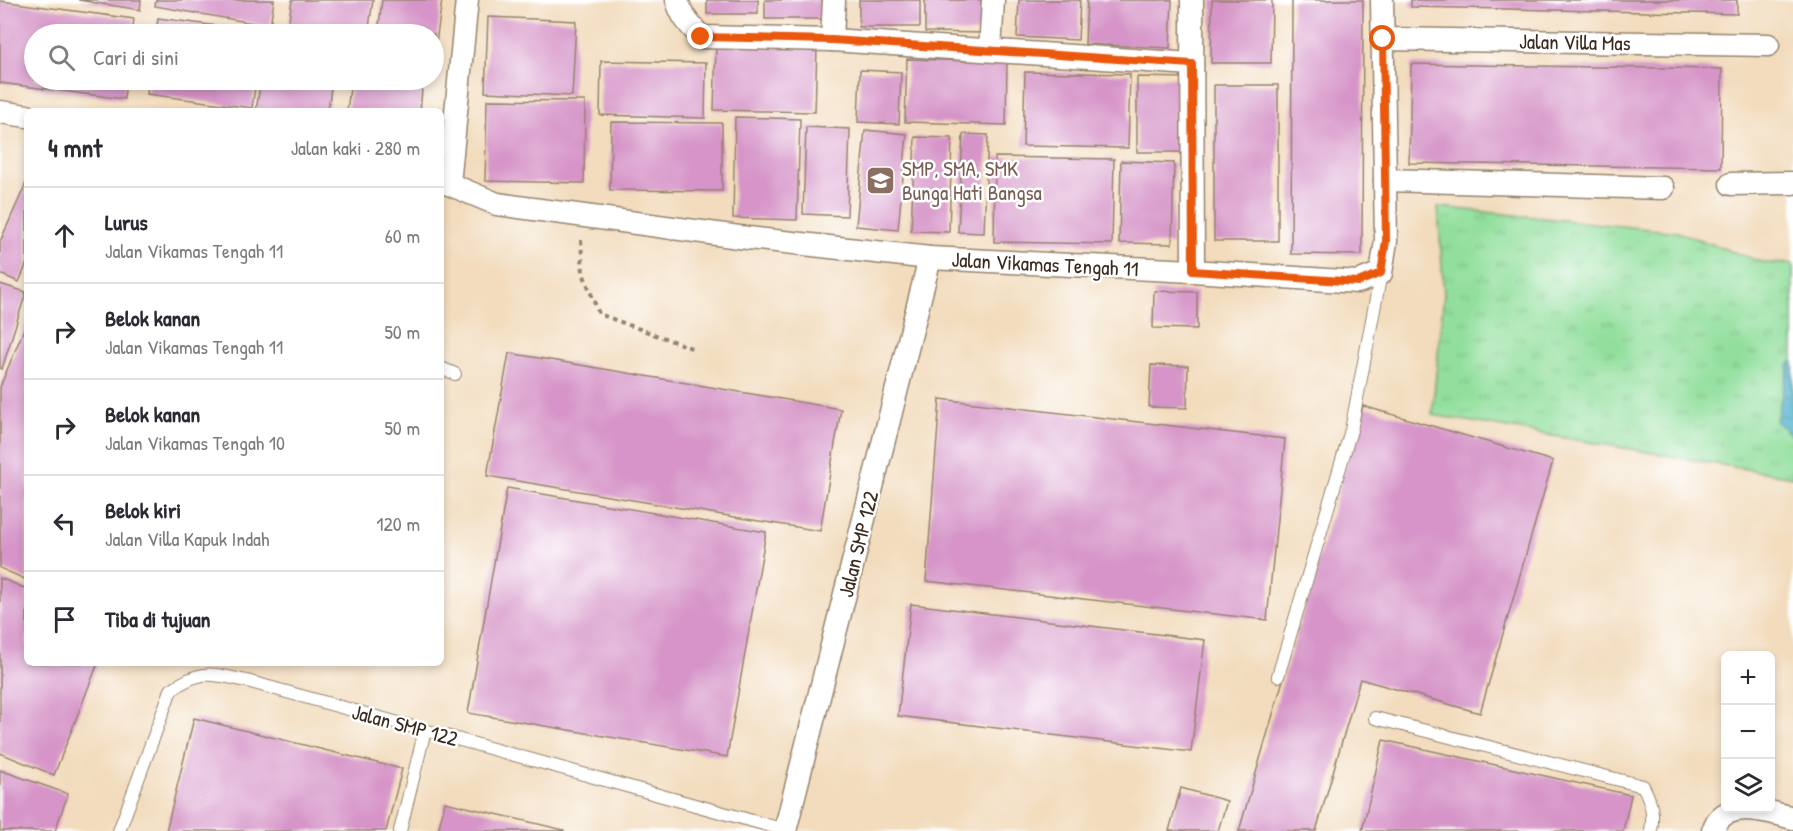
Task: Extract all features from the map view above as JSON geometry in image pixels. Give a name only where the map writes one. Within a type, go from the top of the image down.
[{"type":"street","points":[[445,183],[467,0]]},
{"type":"street","points":[[677,0],[679,10],[686,21],[701,37],[832,40],[1192,64]]},
{"type":"street","points":[[832,40],[834,0]]},
{"type":"street","points":[[990,50],[993,0]]},
{"type":"street","points":[[1192,0],[1193,271]]},
{"type":"street","points":[[1381,273],[1386,241],[1382,0]]},
{"type":"street","name":"Jalan Villa Mas","points":[[1383,39],[1768,45]]},
{"type":"street","points":[[0,111],[24,115]]},
{"type":"street","points":[[1385,180],[1663,188]]},
{"type":"street","name":"Jalan Vikamas Tengah 11","points":[[445,183],[497,204],[739,237],[930,258],[1358,282],[1381,273]]},
{"type":"street","points":[[1731,184],[1793,183]]},
{"type":"street","name":"Jalan SMP 122","points":[[785,830],[930,258]]},
{"type":"street","points":[[1713,831],[1716,824],[1728,812],[1754,809],[1793,818]]},
{"type":"lane","points":[[1278,676],[1351,430],[1381,273]]},
{"type":"lane","points":[[444,369],[456,374]]},
{"type":"lane","name":"Jalan SMP 122","points":[[119,831],[171,690],[189,677],[211,674],[247,681],[785,830]]},
{"type":"lane","points":[[1375,718],[1643,786],[1651,801],[1653,819],[1651,831]]},
{"type":"lane","points":[[400,831],[425,730]]},
{"type":"path","points":[[580,215],[583,273],[599,314],[694,350]]},
{"type":"green space","points":[[1438,207],[1678,232],[1764,263],[1793,264],[1793,477],[1432,415],[1444,294]]},
{"type":"water","points":[[1793,361],[1793,436],[1776,421],[1789,364]]},
{"type":"building","points":[[78,0],[141,0],[140,10]]},
{"type":"building","points":[[156,0],[274,0],[270,24],[258,24],[155,6]]},
{"type":"building","points":[[292,0],[373,0],[369,24],[288,24]]},
{"type":"building","points":[[382,0],[442,0],[439,24],[379,24]]},
{"type":"building","points":[[707,0],[758,0],[758,14],[707,14]]},
{"type":"building","points":[[765,0],[830,0],[830,19],[765,19]]},
{"type":"building","points":[[859,0],[920,0],[920,27],[859,27]]},
{"type":"building","points":[[925,0],[988,0],[988,33],[925,32]]},
{"type":"building","points":[[1019,0],[1080,0],[1078,40],[1017,37]]},
{"type":"building","points":[[1087,0],[1172,0],[1170,48],[1085,44]]},
{"type":"building","points":[[1212,0],[1272,0],[1271,63],[1211,63]]},
{"type":"building","points":[[1292,0],[1363,0],[1362,255],[1291,254]]},
{"type":"building","points":[[1411,0],[1737,0],[1737,14],[1411,7]]},
{"type":"building","points":[[0,1],[134,19],[133,24],[24,24],[24,86],[0,83]]},
{"type":"building","points":[[488,17],[576,21],[572,96],[485,92]]},
{"type":"building","points":[[158,18],[203,24],[157,24]]},
{"type":"building","points":[[716,44],[817,47],[815,112],[714,110]]},
{"type":"building","points":[[907,59],[1007,62],[1006,125],[905,122]]},
{"type":"building","points":[[601,61],[706,63],[705,118],[600,115]]},
{"type":"building","points":[[1411,64],[1722,69],[1721,168],[1409,163]]},
{"type":"building","points":[[860,70],[901,72],[899,124],[858,122]]},
{"type":"building","points":[[1025,72],[1130,74],[1128,148],[1023,146]]},
{"type":"building","points":[[1137,77],[1189,78],[1188,152],[1137,152]]},
{"type":"building","points":[[1214,85],[1278,85],[1278,241],[1214,241]]},
{"type":"building","points":[[54,90],[125,90],[124,99]]},
{"type":"building","points":[[148,90],[255,90],[252,108],[147,94]]},
{"type":"building","points":[[259,90],[331,90],[328,108],[256,108]]},
{"type":"building","points":[[350,90],[422,90],[420,108],[347,108]]},
{"type":"building","points":[[487,100],[585,101],[584,183],[485,181]]},
{"type":"building","points":[[735,117],[800,119],[797,220],[733,218]]},
{"type":"building","points":[[611,122],[722,123],[722,191],[610,190]]},
{"type":"building","points":[[806,127],[850,129],[847,216],[803,214]]},
{"type":"building","name":"SMP, SMA, SMK Bunga Hati Bangsa","points":[[865,130],[907,134],[898,230],[856,226]]},
{"type":"building","points":[[963,134],[988,135],[984,233],[958,232]]},
{"type":"building","points":[[915,137],[952,138],[949,232],[911,231]]},
{"type":"building","points":[[995,157],[1114,159],[1112,244],[994,242]]},
{"type":"building","points":[[1121,161],[1174,163],[1172,244],[1119,243]]},
{"type":"building","points":[[24,188],[24,270],[19,282],[0,274],[0,242]]},
{"type":"building","points":[[0,284],[24,291],[24,298],[2,369],[0,368]]},
{"type":"building","points":[[1154,291],[1197,292],[1197,329],[1153,328]]},
{"type":"building","points":[[24,329],[24,579],[0,568],[0,387]]},
{"type":"building","points":[[509,353],[841,409],[820,531],[487,476]]},
{"type":"building","points":[[1151,365],[1188,366],[1187,408],[1149,407]]},
{"type":"building","points":[[940,399],[1285,439],[1267,620],[926,581]]},
{"type":"building","points":[[1363,406],[1553,461],[1480,713],[1360,679],[1316,831],[1239,831]]},
{"type":"building","points":[[507,488],[766,532],[727,757],[468,713]]},
{"type":"building","points":[[0,578],[24,588],[24,666],[97,666],[54,775],[0,753]]},
{"type":"building","points":[[911,604],[1205,640],[1191,752],[898,716]]},
{"type":"building","points":[[194,718],[402,769],[386,831],[166,831]]},
{"type":"building","points":[[1383,740],[1631,795],[1623,831],[1362,831]]},
{"type":"building","points":[[0,770],[68,794],[55,831],[0,831]]},
{"type":"building","points":[[1181,788],[1227,801],[1218,831],[1169,831]]},
{"type":"building","points":[[445,802],[564,830],[564,831],[438,831]]},
{"type":"place","name":"SMP, SMA, SMK Bunga Hati Bangsa","points":[[881,180]]},
{"type":"route","points":[[701,37],[832,40],[1192,64],[1193,271],[1358,282],[1381,273],[1386,241],[1383,39]]}]
